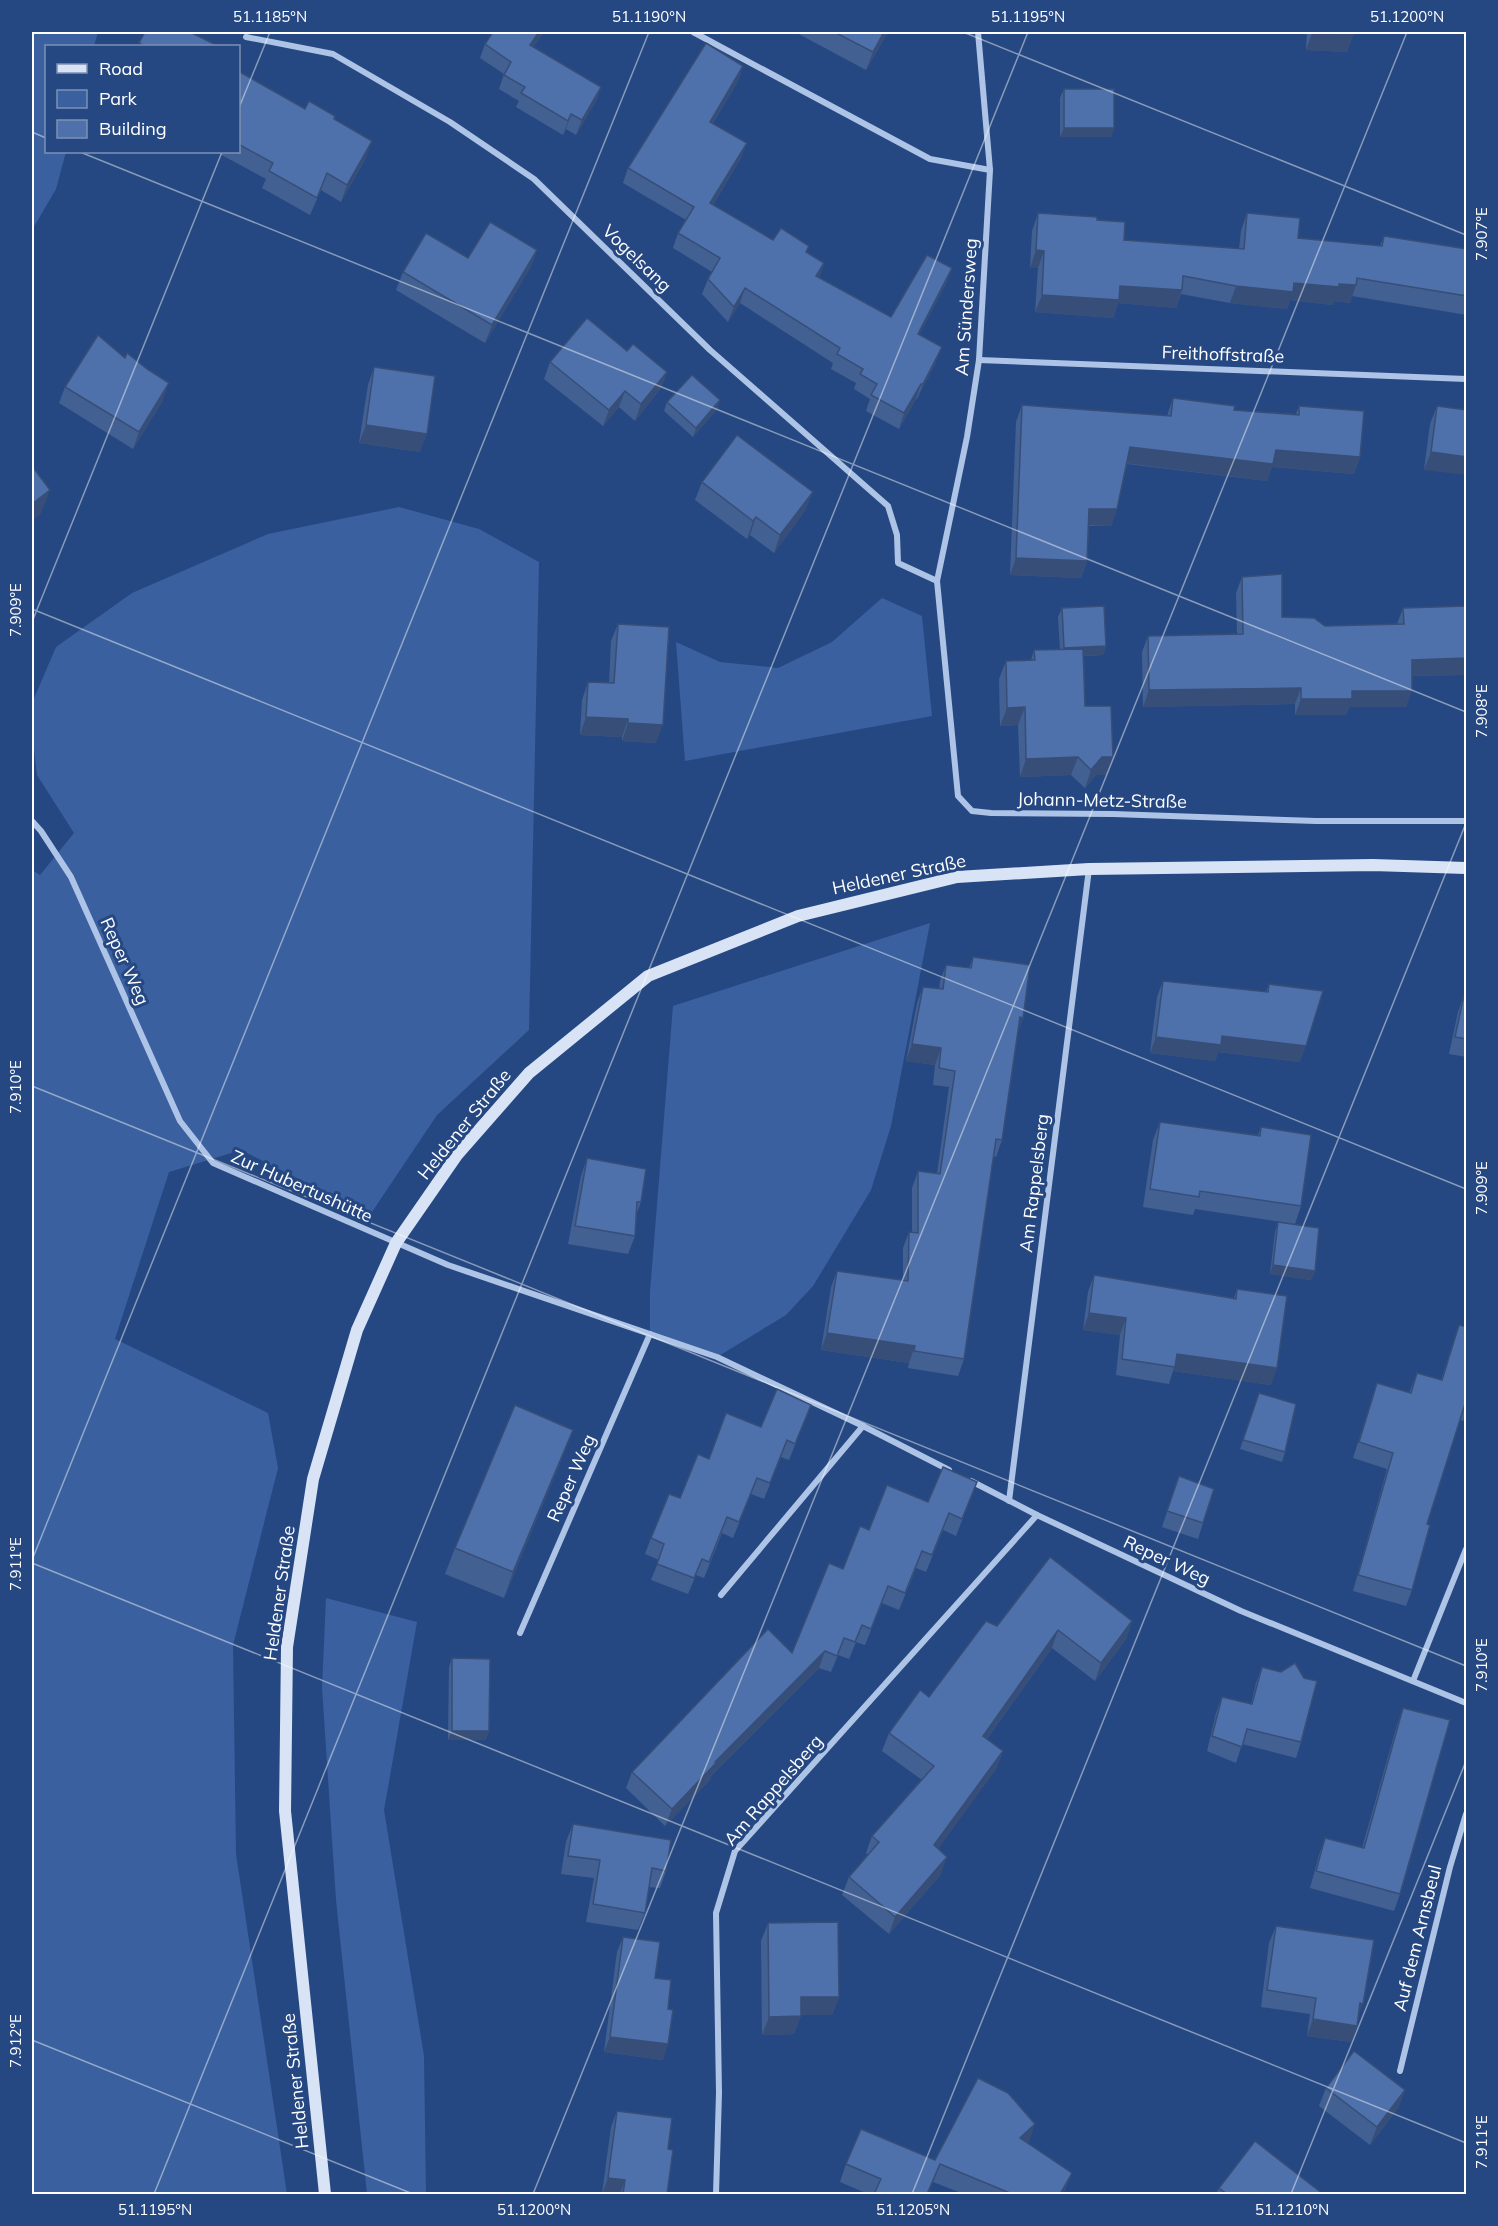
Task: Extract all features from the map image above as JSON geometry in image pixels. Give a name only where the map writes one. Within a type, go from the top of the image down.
[{"type":"main road","name":"Heldener Straße","points":[[325,2194],[285,1811],[287,1647],[313,1479],[357,1330],[396,1243],[457,1155],[529,1073],[648,976],[810,913],[957,877],[1089,869],[1373,865],[1467,868]]},
{"type":"street","points":[[693,32],[930,159],[990,170]]},
{"type":"street","name":"Am Sündersweg","points":[[937,581],[967,437],[979,360],[990,170],[978,32]]},
{"type":"street","name":"Vogelsang","points":[[246,37],[333,54],[450,122],[534,179],[710,350],[888,506],[897,535],[898,563],[937,581]]},
{"type":"street","name":"Freithoffstraße","points":[[979,360],[1467,379]]},
{"type":"street","name":"Johann-Metz-Straße","points":[[937,581],[958,796],[972,811],[1316,821],[1467,821]]},
{"type":"street","name":"Reper Weg","points":[[32,821],[71,877],[180,1121]]},
{"type":"street","name":"Am Rappelsberg","points":[[1009,1501],[1089,869]]},
{"type":"street","name":"Zur Hubertushütte","points":[[180,1121],[213,1163],[396,1243]]},
{"type":"street","points":[[396,1243],[448,1265],[717,1357],[863,1426],[957,1474]]},
{"type":"street","name":"Reper Weg","points":[[520,1634],[650,1334]]},
{"type":"street","points":[[721,1595],[863,1426]]},
{"type":"street","name":"Reper Weg","points":[[968,1479],[1009,1501],[1240,1611],[1467,1703]]},
{"type":"street","name":"Am Rappelsberg","points":[[716,2194],[719,2093],[716,1913],[735,1851],[1038,1515]]},
{"type":"street","points":[[1413,1681],[1467,1549]]},
{"type":"street","name":"Auf dem Arnsbeul","points":[[1400,2071],[1449,1866],[1467,1814]]},
{"type":"green space","points":[[32,32],[98,32],[94,45],[45,45],[45,153],[66,153],[56,189],[32,230]]},
{"type":"green space","points":[[399,507],[479,529],[539,562],[529,1030],[437,1115],[370,1215],[241,1150],[169,1172],[115,1339],[268,1413],[278,1468],[233,1645],[236,1854],[287,2194],[32,2194],[32,870],[40,875],[74,833],[37,775],[32,732],[32,703],[56,647],[132,593],[268,534]]},
{"type":"green space","points":[[882,598],[922,616],[932,716],[685,761],[676,642],[720,662],[778,668],[832,642]]},
{"type":"green space","points":[[930,923],[891,1126],[871,1190],[813,1286],[786,1315],[717,1357],[650,1334],[650,1292],[673,1006]]},
{"type":"green space","points":[[326,1598],[417,1622],[384,1810],[424,2056],[426,2194],[367,2194],[336,1900],[322,1687]]},
{"type":"building","points":[[145,32],[190,32],[216,45],[142,45],[139,43]]},
{"type":"building","points":[[493,32],[539,32],[530,45],[601,87],[582,120],[571,114],[568,121],[521,93],[525,87],[504,75],[511,62],[485,44]]},
{"type":"building","points":[[834,32],[884,32],[873,52]]},
{"type":"building","points":[[1312,32],[1354,32],[1353,35]]},
{"type":"building","points":[[706,43],[743,66],[710,122],[747,143],[710,203],[773,240],[781,228],[809,246],[806,252],[824,263],[816,276],[891,317],[927,255],[952,268],[918,334],[942,347],[923,384],[904,413],[871,395],[877,384],[860,374],[863,369],[837,354],[840,348],[745,288],[734,307],[708,279],[720,258],[678,233],[694,207],[628,168]]},
{"type":"building","points":[[240,72],[305,109],[309,101],[372,141],[347,185],[327,173],[317,198],[269,171],[273,163],[240,145]]},
{"type":"building","points":[[1064,89],[1114,89],[1114,128],[1064,128]]},
{"type":"building","points":[[1038,213],[1097,217],[1097,220],[1125,222],[1124,240],[1244,249],[1247,213],[1300,218],[1298,238],[1382,246],[1384,236],[1467,249],[1467,296],[1357,278],[1356,285],[1339,284],[1339,287],[1294,283],[1293,292],[1236,286],[1183,276],[1182,290],[1120,286],[1119,300],[1042,295],[1044,251],[1036,250]]},
{"type":"building","points":[[490,222],[537,250],[492,325],[403,272],[426,233],[468,258]]},
{"type":"building","points":[[587,318],[627,351],[633,344],[667,372],[641,404],[625,391],[609,410],[550,362]]},
{"type":"building","points":[[98,335],[125,358],[127,353],[169,383],[139,432],[65,387]]},
{"type":"building","points":[[374,367],[435,376],[427,434],[366,425]]},
{"type":"building","points":[[692,375],[720,400],[696,428],[667,402]]},
{"type":"building","points":[[1173,398],[1235,406],[1234,410],[1299,415],[1299,406],[1364,411],[1360,457],[1276,450],[1273,464],[1130,447],[1117,509],[1089,509],[1087,561],[1016,558],[1022,405],[1171,416]]},
{"type":"building","points":[[1437,406],[1467,410],[1467,457],[1431,452]]},
{"type":"building","points":[[737,435],[813,492],[780,535],[756,517],[753,521],[702,482]]},
{"type":"building","points":[[32,466],[50,490],[32,504]]},
{"type":"building","points":[[1282,574],[1282,617],[1314,618],[1325,626],[1404,624],[1403,608],[1467,606],[1467,658],[1412,660],[1412,691],[1352,691],[1352,699],[1301,699],[1301,688],[1149,690],[1148,636],[1243,634],[1242,577]]},
{"type":"building","points":[[1104,606],[1106,646],[1064,648],[1062,608]]},
{"type":"building","points":[[618,624],[669,627],[663,725],[628,723],[628,719],[586,717],[588,682],[614,683]]},
{"type":"building","points":[[1083,649],[1085,706],[1111,706],[1113,757],[1102,757],[1091,770],[1078,757],[1026,759],[1025,707],[1007,708],[1006,661],[1035,660],[1034,650]]},
{"type":"building","points":[[973,957],[1030,965],[1002,1140],[996,1139],[964,1359],[914,1351],[915,1346],[827,1333],[837,1271],[908,1281],[909,1232],[918,1233],[918,1171],[940,1174],[955,1071],[939,1068],[941,1048],[912,1044],[923,987],[943,989],[946,965],[971,968]]},
{"type":"building","points":[[1163,981],[1268,992],[1269,984],[1323,991],[1306,1046],[1222,1036],[1221,1045],[1156,1037]]},
{"type":"building","points":[[1464,995],[1467,996],[1467,1039],[1455,1037]]},
{"type":"building","points":[[1160,1122],[1260,1136],[1261,1127],[1311,1135],[1301,1206],[1200,1191],[1199,1197],[1150,1189]]},
{"type":"building","points":[[587,1158],[646,1169],[641,1202],[637,1202],[635,1236],[575,1226]]},
{"type":"building","points":[[1278,1222],[1319,1228],[1315,1271],[1273,1265]]},
{"type":"building","points":[[1094,1275],[1236,1299],[1237,1289],[1287,1296],[1277,1368],[1177,1354],[1175,1367],[1122,1359],[1126,1318],[1089,1313]]},
{"type":"building","points":[[1459,1325],[1467,1327],[1467,1404],[1465,1404],[1427,1524],[1430,1525],[1412,1590],[1358,1575],[1393,1453],[1359,1442],[1377,1383],[1411,1393],[1417,1373],[1442,1380]]},
{"type":"building","points":[[777,1389],[811,1405],[795,1444],[787,1440],[770,1483],[757,1478],[739,1522],[727,1517],[709,1562],[702,1559],[694,1578],[657,1564],[664,1544],[651,1538],[669,1494],[680,1498],[698,1454],[709,1459],[726,1413],[761,1427]]},
{"type":"building","points":[[1259,1393],[1296,1404],[1285,1452],[1243,1440]]},
{"type":"building","points":[[515,1405],[573,1430],[513,1572],[455,1548]]},
{"type":"building","points":[[943,1467],[977,1482],[962,1519],[949,1513],[932,1555],[922,1551],[905,1593],[888,1586],[871,1629],[862,1625],[855,1642],[844,1638],[837,1656],[825,1651],[715,1762],[672,1809],[632,1772],[768,1629],[792,1653],[829,1563],[843,1569],[860,1526],[869,1530],[887,1485],[928,1502]]},
{"type":"building","points":[[1179,1476],[1214,1489],[1203,1523],[1167,1511]]},
{"type":"building","points":[[1050,1557],[1132,1621],[1101,1663],[1058,1630],[983,1736],[1003,1751],[934,1845],[947,1857],[895,1917],[849,1877],[879,1842],[872,1836],[934,1766],[889,1733],[920,1690],[929,1697],[986,1621],[997,1626]]},
{"type":"building","points":[[452,1658],[490,1659],[489,1731],[452,1731]]},
{"type":"building","points":[[1295,1663],[1304,1678],[1317,1681],[1301,1742],[1247,1729],[1242,1747],[1212,1736],[1222,1697],[1252,1704],[1262,1667],[1281,1672]]},
{"type":"building","points":[[1403,1708],[1450,1720],[1400,1894],[1316,1871],[1325,1838],[1364,1848]]},
{"type":"building","points":[[573,1824],[671,1840],[666,1871],[652,1868],[645,1913],[593,1904],[600,1860],[568,1856]]},
{"type":"building","points":[[838,1922],[839,1997],[801,1997],[801,2016],[769,2017],[768,1923]]},
{"type":"building","points":[[1276,1926],[1374,1940],[1357,2026],[1313,2019],[1316,1998],[1267,1990]]},
{"type":"building","points":[[623,1937],[660,1942],[655,1978],[671,1980],[668,2009],[673,2010],[668,2044],[610,2037]]},
{"type":"building","points":[[1354,2051],[1405,2090],[1377,2127],[1326,2088]]},
{"type":"building","points":[[978,2078],[1008,2093],[1035,2124],[1020,2138],[1072,2173],[1060,2194],[1012,2194],[940,2164],[927,2194],[874,2194],[881,2179],[846,2164],[861,2129],[935,2160]]},
{"type":"building","points":[[617,2111],[672,2118],[668,2149],[673,2150],[667,2194],[623,2194],[625,2180],[608,2178]]},
{"type":"building","points":[[1255,2141],[1323,2194],[1227,2194],[1219,2188]]}]
